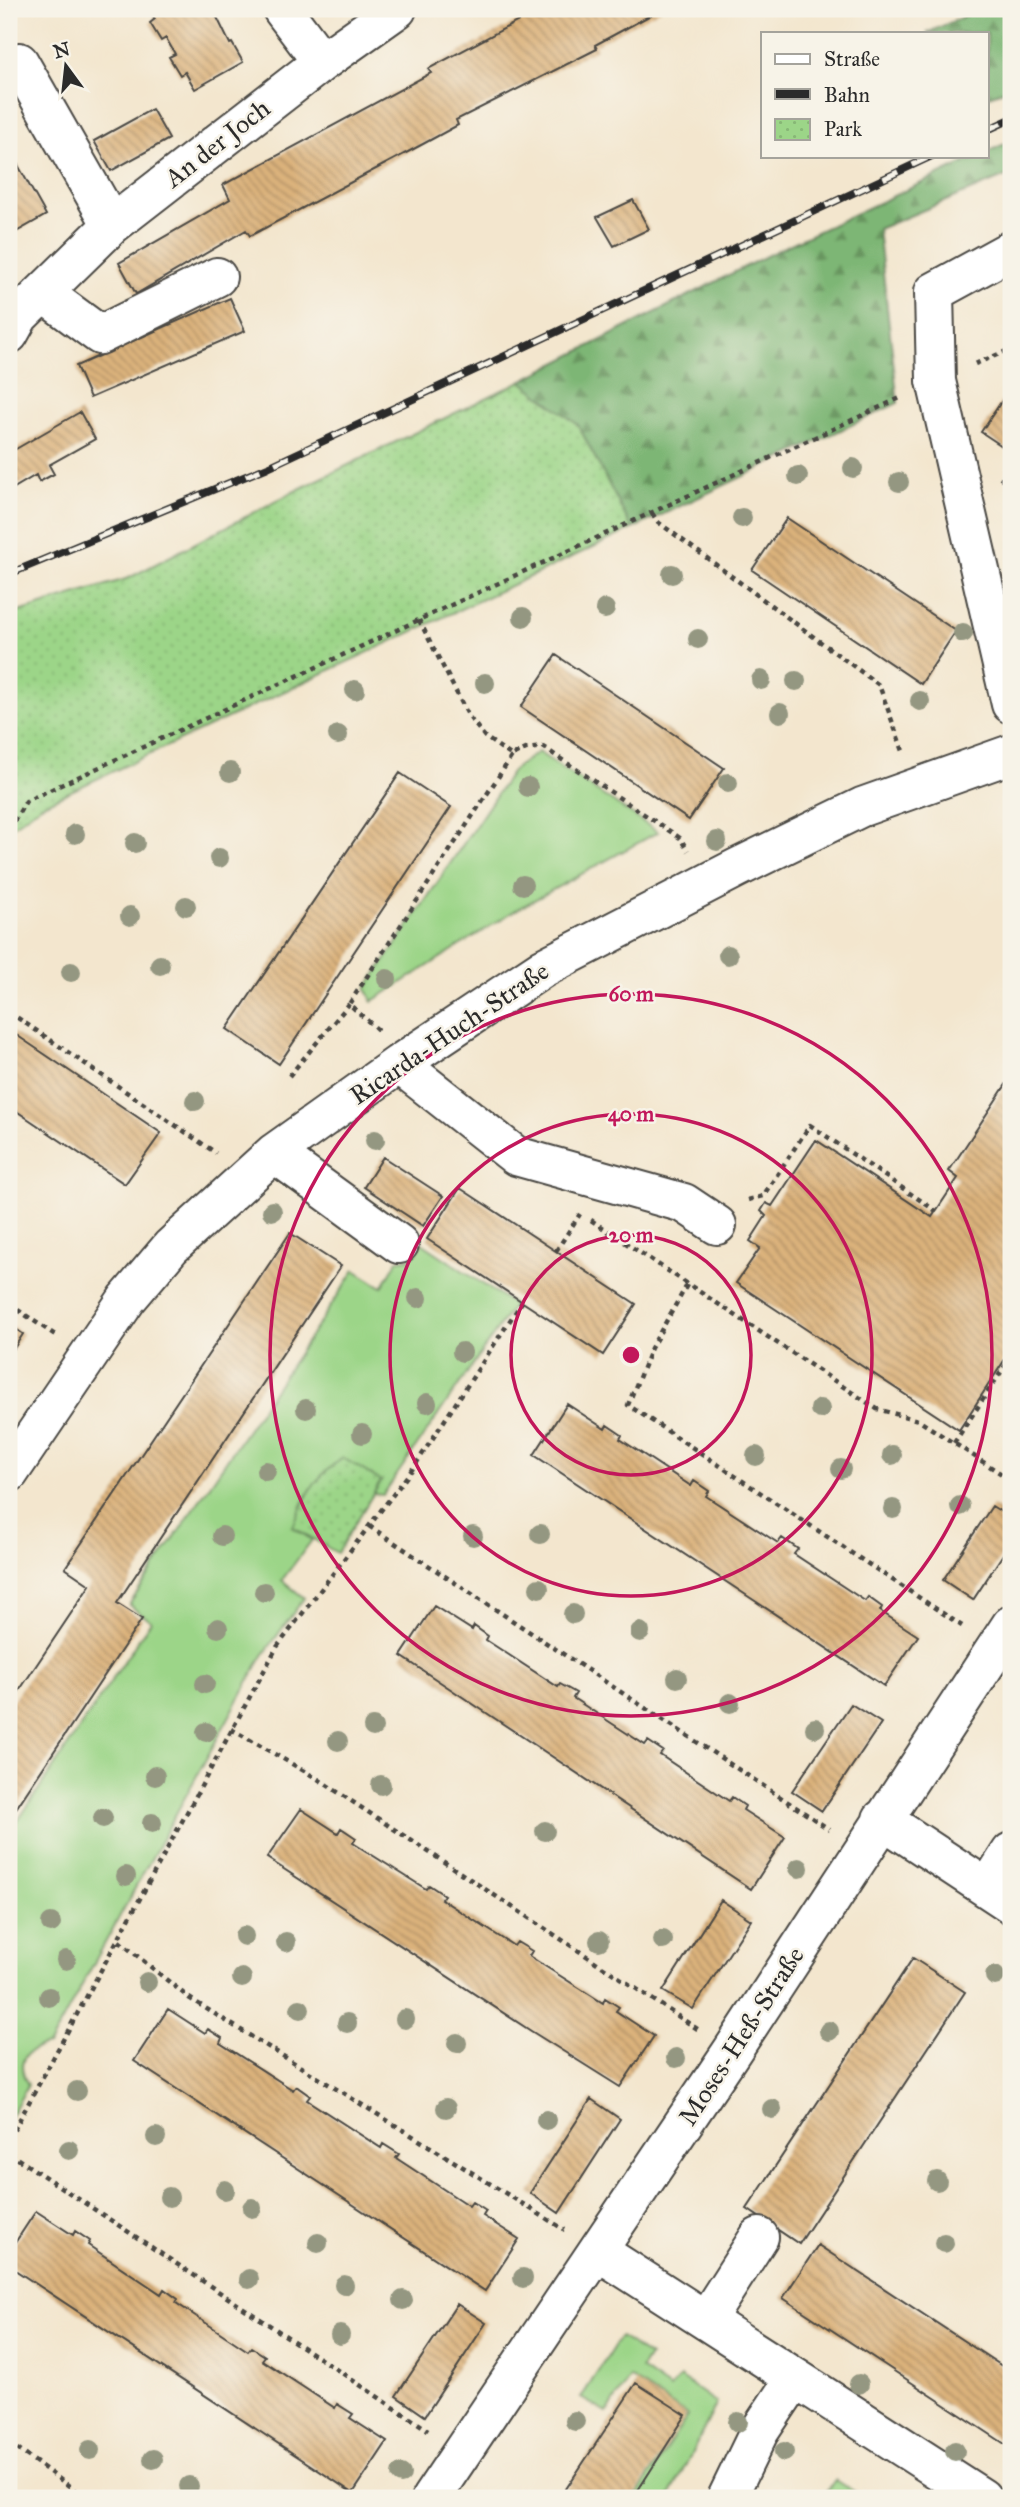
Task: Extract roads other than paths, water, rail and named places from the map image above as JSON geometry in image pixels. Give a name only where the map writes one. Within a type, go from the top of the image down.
[{"type":"street","points":[[282,9],[322,62]]},
{"type":"street","name":"An der Joch","points":[[9,334],[19,316],[112,225],[322,62],[397,9]]},
{"type":"street","points":[[19,61],[112,225]]},
{"type":"street","points":[[1011,250],[934,292],[936,381],[1011,704]]},
{"type":"street","points":[[43,293],[100,335],[217,277]]},
{"type":"street","name":"Ricarda-Huch-Straße","points":[[9,1473],[127,1299],[171,1247],[261,1164],[399,1064],[543,968],[706,884],[862,807],[1011,754]]},
{"type":"street","points":[[399,1064],[516,1156],[684,1203],[728,1212]]},
{"type":"street","points":[[261,1164],[399,1244]]},
{"type":"street","name":"Moses-Heß-Straße","points":[[431,2498],[732,2051],[1004,1636]]},
{"type":"street","points":[[872,1835],[999,1896],[1011,1852]]},
{"type":"street","points":[[706,2320],[759,2237]]},
{"type":"street","points":[[598,2251],[982,2498]]},
{"type":"street","points":[[727,2498],[759,2432],[795,2378]]},
{"type":"railway","points":[[988,130],[1011,119]]},
{"type":"railway","points":[[9,574],[268,467],[928,158]]}]
